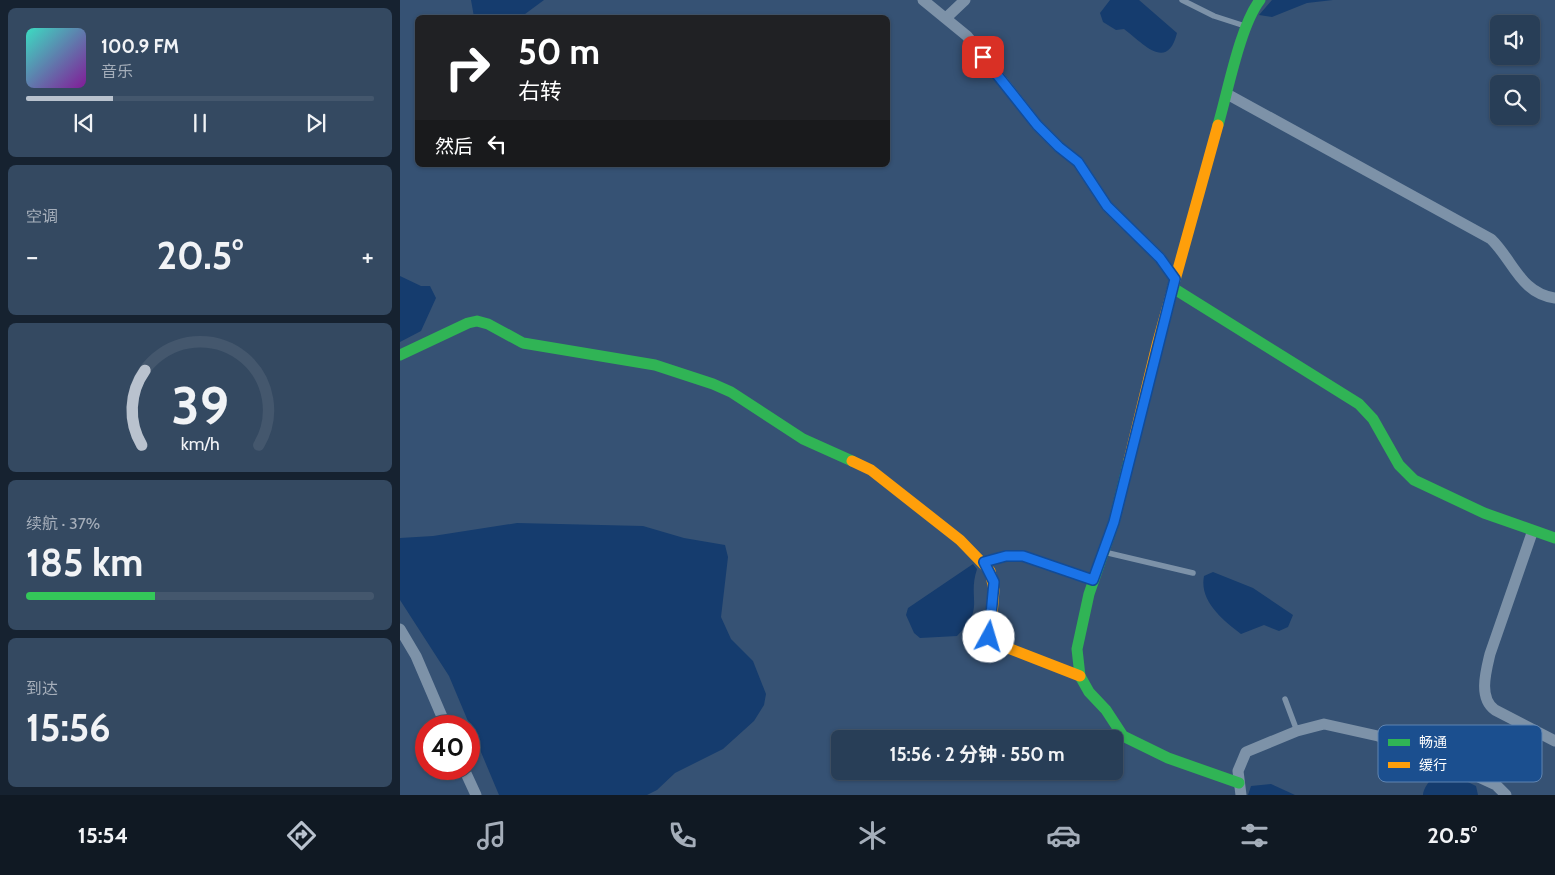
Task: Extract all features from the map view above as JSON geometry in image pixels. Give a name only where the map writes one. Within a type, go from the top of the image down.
[{"type":"street","points":[[923,0],[967,36],[1037,125],[1059,147],[1078,162],[1107,206],[1160,258],[1174,284],[1359,404],[1368,412],[1404,471],[1415,481],[1472,509],[1532,533],[1555,538]]},
{"type":"street","points":[[946,18],[966,0]]},
{"type":"street","points":[[1239,783],[1168,758],[1128,740],[1119,731],[1106,710],[1089,692],[1080,676],[1077,649],[1093,580],[1114,522],[1174,284],[1246,26],[1253,9],[1260,0]]},
{"type":"street","points":[[1227,94],[1491,238],[1520,279],[1535,291],[1555,298]]},
{"type":"street","points":[[400,355],[468,323],[477,321],[488,324],[523,343],[655,365],[714,384],[731,392],[803,439],[871,470],[960,540],[984,562],[994,582],[990,641],[1080,676]]},
{"type":"street","points":[[1524,725],[1495,710],[1488,704],[1485,695],[1486,671],[1490,654],[1532,533]]},
{"type":"street","points":[[400,629],[416,656],[441,715]]},
{"type":"street","points":[[1241,795],[1238,771],[1246,752],[1297,731],[1324,724],[1378,736]]},
{"type":"street","points":[[1542,734],[1555,741]]},
{"type":"street","points":[[469,780],[476,795]]},
{"type":"street","points":[[1490,782],[1496,785],[1506,795]]},
{"type":"lane","points":[[1182,0],[1214,16],[1246,26]]},
{"type":"lane","points":[[1102,552],[1193,573]]},
{"type":"lane","points":[[984,562],[1006,556],[1023,556],[1093,580]]},
{"type":"lane","points":[[1284,699],[1297,731]]},
{"type":"water","points":[[471,0],[544,0],[524,15],[474,15]]},
{"type":"water","points":[[1110,0],[1139,0],[1177,33],[1173,45],[1167,51],[1161,53],[1154,51],[1146,47],[1124,29],[1116,30],[1103,22],[1100,13]]},
{"type":"water","points":[[1272,0],[1333,0],[1307,3],[1272,17],[1259,15]]},
{"type":"water","points":[[400,276],[421,286],[430,286],[436,298],[421,331],[400,342]]},
{"type":"water","points":[[517,523],[643,526],[684,538],[725,545],[728,557],[721,617],[731,639],[753,661],[766,694],[764,705],[754,721],[723,749],[675,773],[657,790],[647,795],[499,795],[480,750],[480,715],[465,715],[449,676],[400,600],[400,538],[433,536]]},
{"type":"water","points":[[973,564],[977,569],[974,580],[974,604],[971,618],[966,626],[957,636],[920,638],[914,633],[906,615],[908,608]]},
{"type":"water","points":[[1213,572],[1253,588],[1293,615],[1288,627],[1279,631],[1264,625],[1241,634],[1220,616],[1205,594],[1204,576]]},
{"type":"water","points":[[1429,782],[1468,782],[1476,786],[1478,795],[1423,795],[1425,787]]},
{"type":"water","points":[[1271,784],[1295,795],[1248,795],[1251,786]]},
{"type":"traffic: fast","points":[[1218,125],[1235,59],[1246,26],[1260,0]]},
{"type":"traffic: fast","points":[[1173,288],[1359,404],[1373,419],[1399,465],[1414,480],[1484,513],[1555,538]]},
{"type":"traffic: fast","points":[[400,355],[468,323],[477,321],[488,324],[523,343],[655,365],[713,384],[731,392],[803,439],[852,461]]},
{"type":"traffic: fast","points":[[1129,460],[1114,522],[1089,594],[1077,649],[1080,676],[1089,692],[1106,710],[1123,736],[1168,758],[1239,783]]},
{"type":"traffic: slow","points":[[1129,460],[1157,345],[1218,125]]},
{"type":"traffic: slow","points":[[852,461],[871,470],[960,540],[990,571],[994,590],[990,641],[1080,676]]},
{"type":"route","points":[[983,57],[1037,125],[1083,167],[1107,206],[1160,258],[1175,279],[1152,364],[1114,522],[1093,580],[1023,556],[1006,556],[984,562],[994,582],[989,637]]}]
